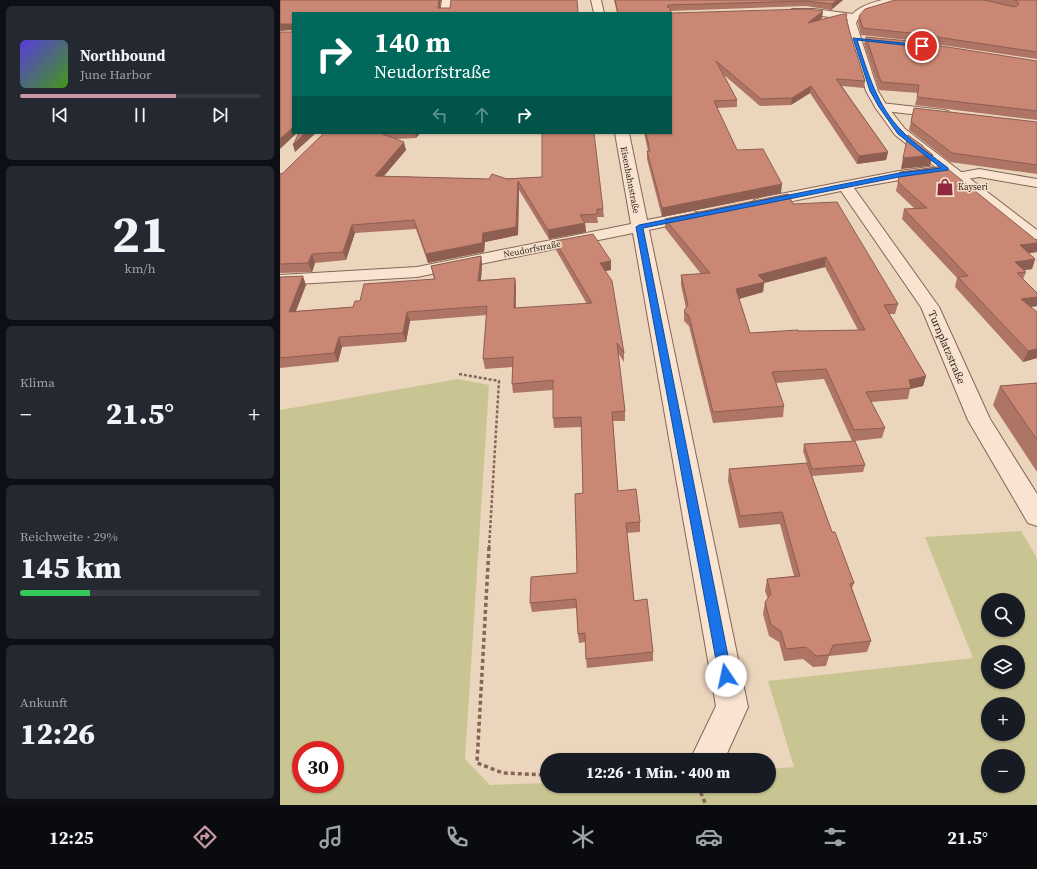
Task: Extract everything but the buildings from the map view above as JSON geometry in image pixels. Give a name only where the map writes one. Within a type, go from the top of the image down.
[{"type":"street","points":[[445,12],[447,0]]},
{"type":"street","points":[[596,0],[599,12]]},
{"type":"street","points":[[893,0],[861,11],[853,17],[851,24],[861,39],[872,91],[881,107],[900,132],[1037,238]]},
{"type":"street","points":[[799,4],[806,11]]},
{"type":"street","points":[[782,12],[806,11],[853,17]]},
{"type":"street","points":[[881,107],[958,116]]},
{"type":"street","name":"Eisenbahnstraße","points":[[622,134],[732,706],[710,753]]},
{"type":"street","points":[[746,206],[899,175],[979,173],[1037,183]]},
{"type":"street","name":"Turnplatzstraße","points":[[845,186],[930,307],[979,420],[1037,516]]},
{"type":"street","name":"Neudorfstraße","points":[[280,280],[417,272],[708,213]]},
{"type":"path","points":[[459,374],[499,381],[477,763],[504,773],[540,775]]},
{"type":"path","points":[[701,793],[706,805]]},
{"type":"shaded area","points":[[458,379],[489,385],[465,759],[490,785],[540,783],[540,793],[776,793],[776,768],[794,767],[768,681],[973,658],[925,537],[1021,531],[1037,558],[1037,805],[280,805],[280,410]]},
{"type":"place","name":"Kayseri","points":[[945,187]]},
{"type":"route","points":[[726,676],[639,227],[899,175],[946,169],[900,132],[881,107],[872,91],[855,39],[922,46]]}]
